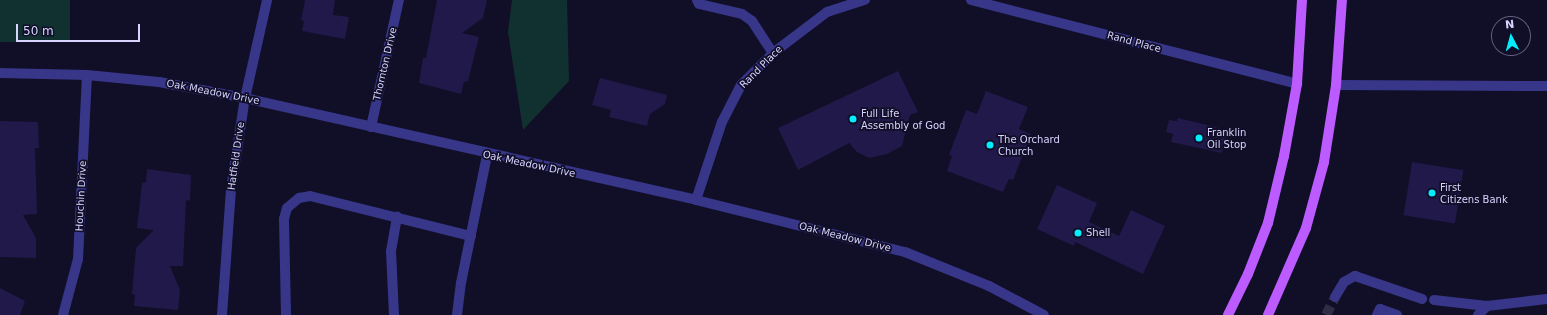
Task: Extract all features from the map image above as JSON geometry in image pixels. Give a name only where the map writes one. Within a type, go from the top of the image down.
[{"type":"main road","points":[[1228,315],[1248,274],[1268,223],[1284,156],[1297,84],[1302,0]]},
{"type":"main road","points":[[1268,315],[1306,228],[1324,162],[1336,85],[1342,0]]},
{"type":"street","name":"Hatfield Drive","points":[[222,315],[231,189],[244,98],[267,0]]},
{"type":"street","name":"Thornton Drive","points":[[371,127],[399,0]]},
{"type":"street","points":[[697,0],[699,4],[742,14],[752,21],[772,53]]},
{"type":"street","name":"Rand Place","points":[[696,200],[722,122],[741,86],[772,53],[827,12],[865,0]]},
{"type":"street","name":"Rand Place","points":[[972,0],[1297,84]]},
{"type":"street","name":"Oak Meadow Drive","points":[[0,73],[87,74],[160,82],[244,98],[487,155],[696,200],[905,252],[985,284],[1044,315]]},
{"type":"street","name":"Houchin Drive","points":[[63,315],[78,259],[87,74]]},
{"type":"street","points":[[1336,85],[1547,86]]},
{"type":"street","points":[[457,315],[487,155]]},
{"type":"street","points":[[286,315],[284,219],[287,208],[294,200],[310,196],[471,236]]},
{"type":"street","points":[[394,315],[391,251],[397,217]]},
{"type":"street","points":[[1335,297],[1344,282],[1355,276],[1422,300]]},
{"type":"street","points":[[1434,300],[1487,306],[1547,299]]},
{"type":"street","points":[[1478,315],[1487,306]]},
{"type":"street","points":[[1377,315],[1380,308],[1397,315]]},
{"type":"green space","points":[[0,0],[70,0],[70,42],[0,42]]},
{"type":"green space","points":[[512,0],[567,0],[569,81],[523,130],[508,32]]},
{"type":"building","points":[[305,0],[335,0],[333,15],[349,17],[345,39],[302,31],[304,21],[301,20]]},
{"type":"building","points":[[437,0],[487,0],[483,18],[462,33],[479,37],[468,81],[464,82],[461,94],[419,83],[423,58],[426,58]]},
{"type":"building","name":"Full Life Assembly of God","points":[[898,71],[918,112],[910,115],[902,146],[887,154],[869,158],[857,152],[849,143],[798,170],[778,128]]},
{"type":"building","points":[[600,78],[667,95],[665,104],[650,114],[647,126],[609,117],[611,110],[592,105]]},
{"type":"building","name":"The Orchard Church","points":[[986,91],[1028,107],[1019,129],[1031,134],[1013,180],[1009,179],[1003,192],[947,171],[952,156],[949,155],[966,110],[977,114]]},
{"type":"building","name":"Franklin Oil Stop","points":[[1178,118],[1228,130],[1222,153],[1171,142],[1173,134],[1166,132],[1169,120],[1177,121]]},
{"type":"building","points":[[0,121],[38,122],[39,148],[35,148],[37,214],[23,215],[36,238],[36,258],[0,257]]},
{"type":"building","name":"First Citizens Bank","points":[[1412,162],[1463,170],[1455,223],[1404,215]]},
{"type":"building","points":[[147,169],[191,175],[190,201],[186,200],[183,266],[170,266],[180,290],[178,310],[134,306],[135,295],[132,294],[136,248],[154,230],[137,228],[142,183],[146,182]]},
{"type":"building","name":"Shell","points":[[1057,185],[1097,203],[1089,222],[1119,236],[1131,210],[1165,226],[1143,274],[1075,242],[1074,246],[1037,229]]},
{"type":"building","points":[[0,288],[25,301],[20,315],[0,315]]},
{"type":"tunnel","points":[[1326,315],[1335,297]]},
{"type":"place","name":"Full Life Assembly of God","points":[[853,119]]},
{"type":"place","name":"Franklin Oil Stop","points":[[1199,138]]},
{"type":"place","name":"The Orchard Church","points":[[990,145]]},
{"type":"place","name":"First Citizens Bank","points":[[1432,193]]},
{"type":"place","name":"Shell","points":[[1078,233]]}]
